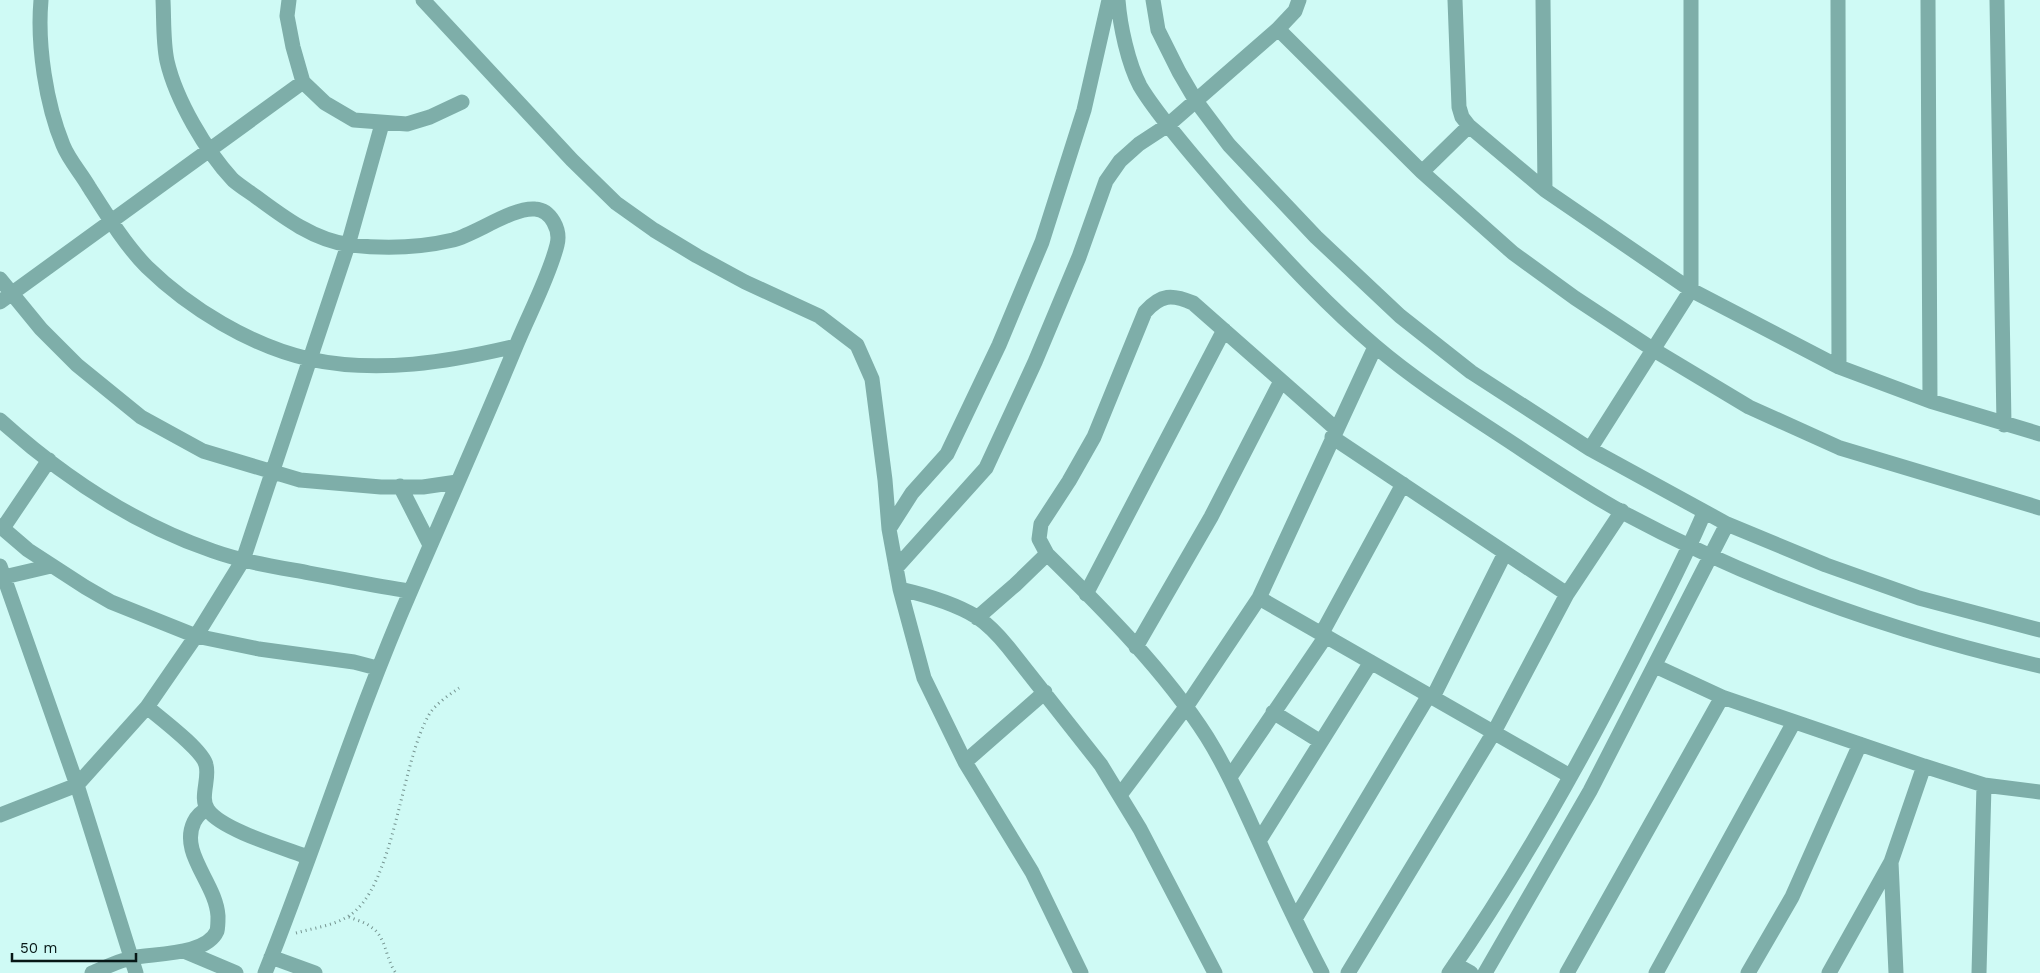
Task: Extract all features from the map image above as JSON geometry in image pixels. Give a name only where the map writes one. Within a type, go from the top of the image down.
[{"type":"street","points":[[41,0],[41,38],[52,108],[64,146],[110,220],[146,266],[211,318],[273,348],[309,359],[344,364],[383,366],[461,358],[516,346]]},
{"type":"street","points":[[163,0],[167,60],[184,105],[210,150],[234,180],[284,218],[324,240],[348,245],[397,248],[454,240],[533,208],[548,214],[559,237],[557,247],[516,346],[377,668],[265,973]]},
{"type":"street","points":[[289,0],[287,16],[303,82],[325,103],[354,120],[382,124],[407,124],[430,117],[462,102]]},
{"type":"street","points":[[423,0],[572,160],[616,203],[654,230],[697,256],[745,282],[819,316],[857,345],[872,379],[885,480],[889,529],[900,589],[924,678],[965,762],[1032,872],[1081,973]]},
{"type":"street","points":[[889,529],[912,493],[947,454],[999,345],[1039,250],[1084,110],[1109,0]]},
{"type":"street","points":[[1118,0],[1125,42],[1139,84],[1168,125],[1205,171],[1293,268],[1375,346],[1452,404],[1571,482],[1622,511],[1712,556],[1811,597],[1909,630],[2040,666]]},
{"type":"street","points":[[1153,0],[1158,30],[1179,72],[1196,101],[1229,145],[1316,237],[1400,316],[1471,372],[1590,449],[1727,524],[1826,565],[1919,598],[2040,630]]},
{"type":"street","points":[[896,568],[986,468],[1035,362],[1079,257],[1106,181],[1120,162],[1139,144],[1168,125],[1278,30],[1295,11],[1299,0]]},
{"type":"street","points":[[1455,0],[1459,107],[1462,117],[1469,126],[1545,190],[1691,290],[1839,367],[1930,401],[2004,425],[2040,434]]},
{"type":"street","points":[[1543,0],[1545,190]]},
{"type":"street","points":[[1590,449],[1691,290],[1691,0]]},
{"type":"street","points":[[1838,0],[1839,367]]},
{"type":"street","points":[[1928,0],[1930,401]]},
{"type":"street","points":[[1997,0],[2004,425]]},
{"type":"street","points":[[1278,30],[1422,172],[1513,253],[1575,298],[1654,350],[1749,407],[1840,448],[2040,508]]},
{"type":"street","points":[[6,297],[303,82]]},
{"type":"street","points":[[0,815],[77,785],[147,707],[196,636],[243,560],[348,245],[382,124]]},
{"type":"street","points":[[1422,172],[1469,126]]},
{"type":"street","points":[[0,279],[6,297],[76,364],[141,417],[203,451],[300,480],[382,487],[424,487],[457,482]]},
{"type":"street","points":[[1322,973],[1230,777],[1207,737],[1186,707],[1136,647],[1047,554],[1039,539],[1041,524],[1069,481],[1094,437],[1145,312],[1158,299],[1167,297],[1182,298],[1193,303],[1281,381],[1334,433],[1403,484],[1567,594]]},
{"type":"street","points":[[1086,594],[1224,330]]},
{"type":"street","points":[[1120,796],[1186,707],[1259,598],[1375,346]]},
{"type":"street","points":[[1136,647],[1210,516],[1281,381]]},
{"type":"street","points":[[0,420],[49,460],[127,513],[154,527],[213,552],[243,560],[373,586],[410,591]]},
{"type":"street","points":[[49,460],[2,527],[51,566],[112,602],[196,636],[260,649],[341,660],[377,668]]},
{"type":"street","points":[[1230,777],[1324,634],[1403,484]]},
{"type":"street","points":[[400,486],[430,545]]},
{"type":"street","points":[[1348,973],[1494,732],[1567,594],[1622,511]]},
{"type":"street","points":[[1472,973],[1452,969],[1525,854],[1606,711],[1690,546],[1704,513]]},
{"type":"street","points":[[1485,973],[1578,811],[1655,666],[1727,524]]},
{"type":"street","points":[[1296,919],[1431,696],[1506,553]]},
{"type":"street","points":[[977,618],[1047,554]]},
{"type":"street","points":[[51,566],[1,574],[77,785],[136,973]]},
{"type":"street","points":[[900,589],[922,594],[977,618],[992,629],[1045,692],[1101,765],[1140,829],[1215,973]]},
{"type":"street","points":[[1259,598],[1570,776]]},
{"type":"street","points":[[1259,841],[1371,662]]},
{"type":"street","points":[[1655,666],[1722,697],[1924,766],[1984,785],[2040,792]]},
{"type":"street","points":[[965,762],[1045,692]]},
{"type":"street","points":[[1567,973],[1722,697]]},
{"type":"street","points":[[147,707],[205,759],[207,774],[205,799],[207,809],[215,818],[233,828],[308,857]]},
{"type":"street","points":[[1274,712],[1321,742]]},
{"type":"street","points":[[1656,973],[1794,722]]},
{"type":"street","points":[[1748,973],[1792,897],[1860,744]]},
{"type":"street","points":[[1829,973],[1891,862],[1924,766]]},
{"type":"street","points":[[1979,973],[1984,785]]},
{"type":"street","points":[[1556,800],[1578,811]]},
{"type":"street","points":[[92,973],[130,958],[184,952],[196,948],[212,937],[217,931],[218,911],[215,900],[193,854],[190,840],[191,829],[195,819],[202,811],[207,809]]},
{"type":"street","points":[[1891,862],[1896,973]]},
{"type":"street","points":[[184,952],[236,973]]},
{"type":"street","points":[[271,957],[315,973]]},
{"type":"path","points":[[279,937],[334,923],[348,917],[358,909],[377,879],[396,820],[410,763],[424,725],[431,711],[459,688]]},
{"type":"path","points":[[348,917],[369,925],[378,932],[383,941],[390,965],[396,973]]}]
